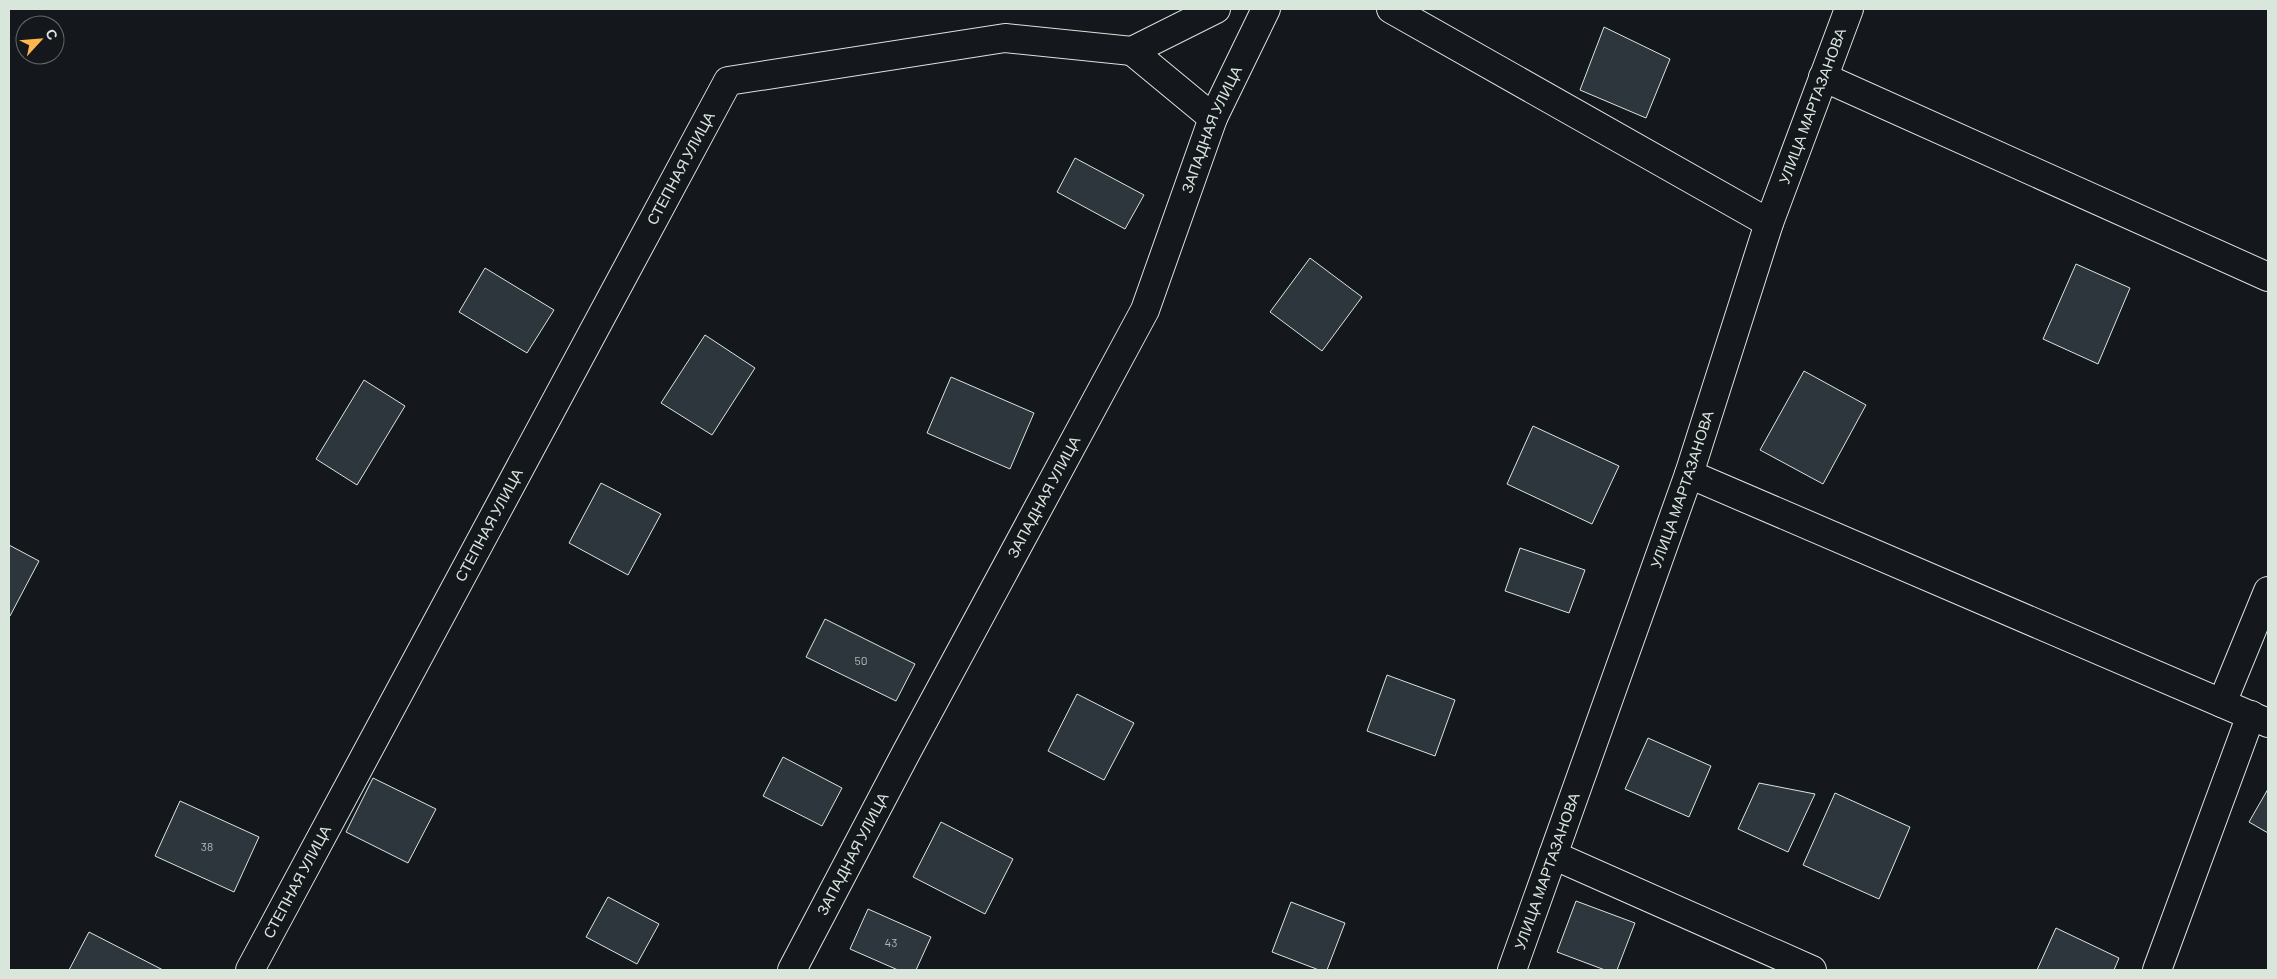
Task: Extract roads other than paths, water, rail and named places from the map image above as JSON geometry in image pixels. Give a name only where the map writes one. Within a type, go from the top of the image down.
[{"type":"street","points":[[1213,118],[1132,51],[1216,9]]},
{"type":"street","name":"ЗАПАДНАЯ УЛИЦА","points":[[792,970],[906,752],[1145,310],[1213,118],[1266,9]]},
{"type":"street","points":[[1391,9],[1769,223]]},
{"type":"street","name":"УЛИЦА МАРТАЗАНОВА","points":[[1512,970],[1689,474],[1769,223],[1849,9]]},
{"type":"street","name":"СТЕПНАЯ УЛИЦА","points":[[250,970],[728,81],[1005,38],[1132,51]]},
{"type":"street","points":[[1823,77],[2268,277]]},
{"type":"street","points":[[1689,474],[2260,719],[2157,970]]},
{"type":"street","points":[[2222,703],[2268,592]]},
{"type":"street","points":[[1553,855],[1812,970]]}]
